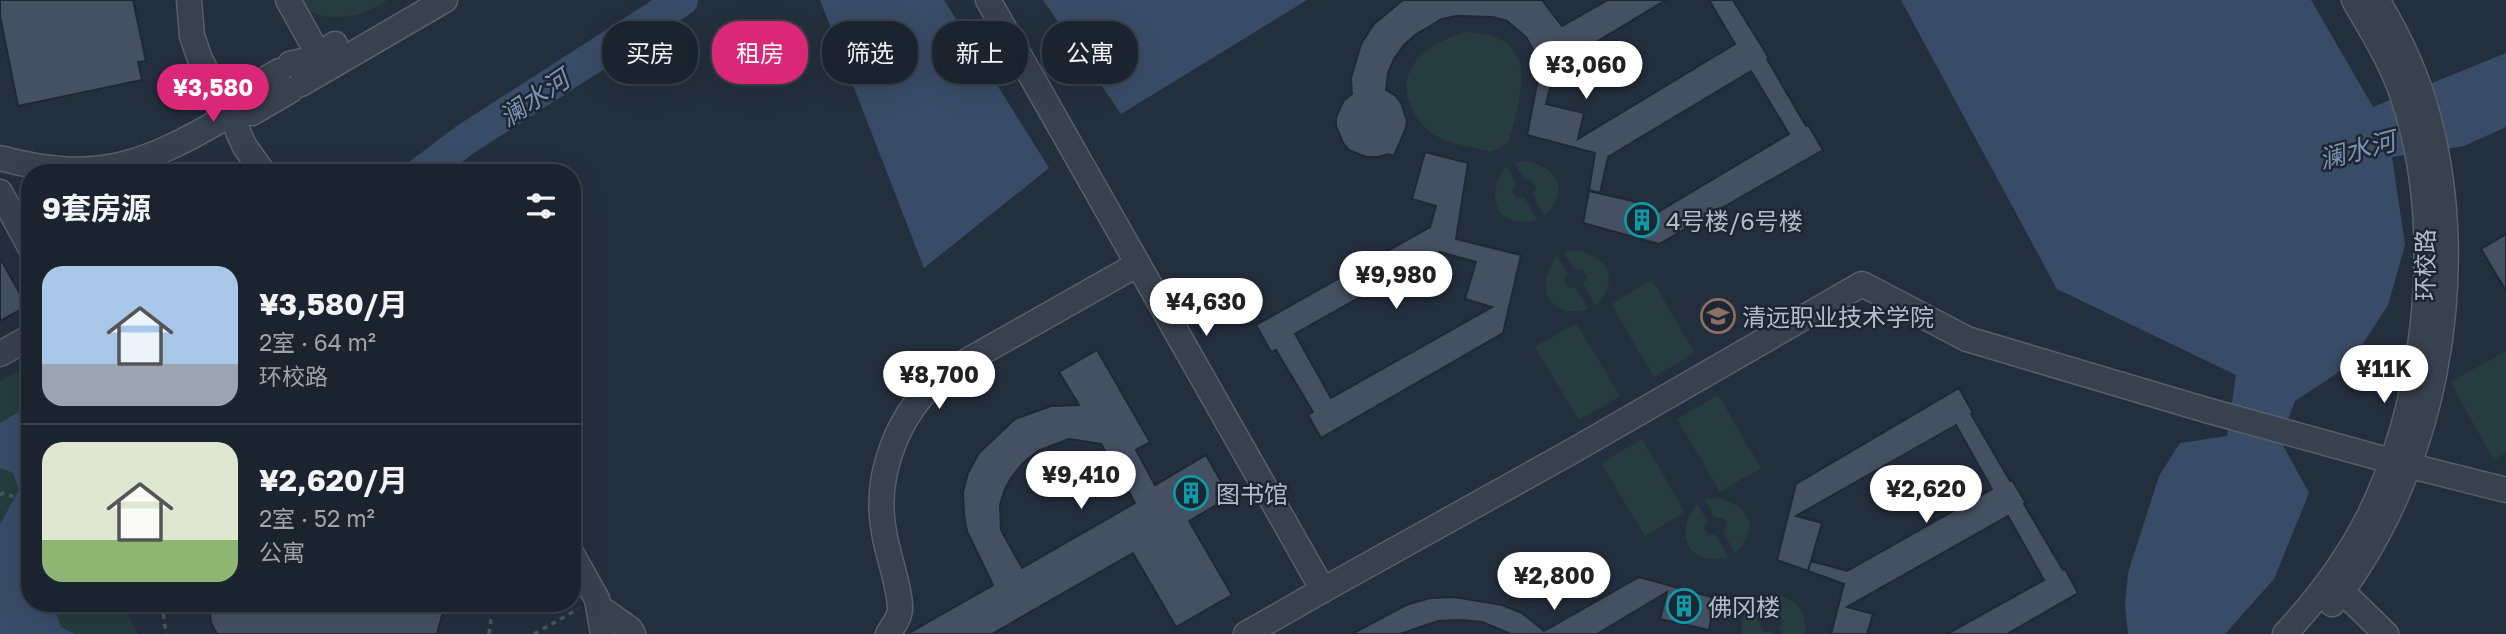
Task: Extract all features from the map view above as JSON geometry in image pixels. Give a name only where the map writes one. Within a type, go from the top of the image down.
[{"type":"street","points":[[189,0],[192,36],[196,48],[213,84],[233,113],[245,147],[257,164]]},
{"type":"street","points":[[288,0],[326,58]]},
{"type":"street","points":[[326,58],[412,0]]},
{"type":"street","points":[[127,164],[162,152],[233,113],[242,93],[290,77],[311,59],[326,58],[445,0]]},
{"type":"street","points":[[988,0],[1323,590]]},
{"type":"street","name":"环校路","points":[[2354,0],[2387,61],[2410,89]]},
{"type":"street","name":"环校路","points":[[2307,634],[2354,575],[2378,534],[2400,464],[2421,342],[2426,293],[2427,157],[2403,48],[2377,0]]},
{"type":"street","points":[[0,158],[36,164]]},
{"type":"street","points":[[0,192],[21,230]]},
{"type":"street","points":[[888,634],[900,612],[883,530],[881,498],[887,461],[909,414],[924,393],[944,374],[1138,264]]},
{"type":"street","points":[[1246,634],[1862,284],[1967,339],[2206,410],[2400,464],[2506,490]]},
{"type":"street","points":[[0,354],[21,342]]},
{"type":"street","name":"环校路","points":[[2285,634],[2333,577],[2400,464]]},
{"type":"street","points":[[581,571],[598,603],[603,634]]},
{"type":"street","points":[[2340,594],[2352,601],[2386,634]]},
{"type":"street","points":[[598,603],[633,634]]},
{"type":"path","points":[[0,495],[3,493],[21,500]]},
{"type":"path","points":[[581,611],[598,603]]},
{"type":"path","points":[[163,612],[166,634]]},
{"type":"path","points":[[489,634],[492,612]]},
{"type":"path","points":[[534,634],[579,612]]},
{"type":"green space","points":[[296,0],[388,0],[366,12],[329,17],[306,9]]},
{"type":"green space","points":[[1467,32],[1491,36],[1507,44],[1517,55],[1521,69],[1521,86],[1509,142],[1491,152],[1451,142],[1426,129],[1415,114],[1406,87],[1413,65],[1422,55],[1443,41]]},
{"type":"green space","points":[[1525,161],[1546,168],[1557,181],[1557,198],[1544,216],[1532,194],[1536,188],[1532,180],[1524,179],[1514,162]]},
{"type":"green space","points":[[1506,166],[1516,183],[1512,191],[1517,198],[1525,198],[1537,220],[1512,220],[1504,216],[1498,208],[1496,189]]},
{"type":"green space","points":[[1576,250],[1597,258],[1608,271],[1608,287],[1595,305],[1583,284],[1587,277],[1583,270],[1574,269],[1564,252]]},
{"type":"green space","points":[[1557,256],[1567,273],[1564,281],[1568,288],[1576,288],[1588,309],[1563,310],[1549,298],[1547,278]]},
{"type":"green space","points":[[1652,280],[1695,353],[1654,377],[1611,304]]},
{"type":"green space","points":[[1576,323],[1620,396],[1579,420],[1535,347]]},
{"type":"green space","points":[[2506,351],[2506,453],[2494,460],[2450,382]]},
{"type":"green space","points":[[21,369],[21,410],[0,423],[0,381]]},
{"type":"green space","points":[[1718,395],[1761,468],[1720,492],[1677,419]]},
{"type":"green space","points":[[1642,439],[1685,512],[1645,536],[1601,463]]},
{"type":"green space","points":[[0,468],[13,473],[19,490],[0,524]]},
{"type":"green space","points":[[1717,498],[1737,506],[1748,519],[1748,535],[1735,553],[1723,532],[1727,525],[1723,518],[1714,517],[1705,500]]},
{"type":"green space","points":[[1697,504],[1707,520],[1704,528],[1708,535],[1716,535],[1728,557],[1703,557],[1688,546],[1686,526]]},
{"type":"green space","points":[[1772,594],[1798,606],[1804,618],[1804,634],[1783,634],[1779,628],[1783,621],[1779,614],[1770,613],[1761,596]]},
{"type":"green space","points":[[1753,600],[1763,617],[1760,624],[1764,632],[1773,634],[1742,634],[1743,616]]},
{"type":"green space","points":[[56,612],[126,612],[138,634],[75,634],[61,627]]},
{"type":"water","points":[[820,0],[944,0],[957,21],[932,21],[932,84],[996,84],[1049,168],[924,268],[853,84],[918,84],[918,21],[828,21]]},
{"type":"water","points":[[1043,0],[1307,0],[1121,114],[1100,84],[1138,84],[1138,21],[1057,21]]},
{"type":"water","points":[[1901,0],[2311,0],[2373,107],[2506,53],[2506,127],[2464,146],[2392,157],[2405,245],[2388,305],[2348,366],[2295,401],[2280,440],[2309,493],[2274,579],[2225,634],[2128,634],[2125,606],[2128,573],[2159,476],[2180,443],[2227,436],[2236,375],[2057,289]]},
{"type":"water","points":[[21,410],[21,612],[56,612],[61,627],[75,634],[0,634],[0,524],[19,490],[13,473],[0,468],[0,423]]},
{"type":"building","points":[[0,0],[133,0],[146,61],[138,62],[142,80],[18,106],[0,16]]},
{"type":"building","name":"4号楼/6号楼","points":[[1403,0],[1542,0],[1562,26],[1608,0],[1666,0],[1555,67],[1546,104],[1584,113],[1578,139],[1735,44],[1709,0],[1733,0],[1806,126],[1808,125],[1823,150],[1659,244],[1583,223],[1589,191],[1637,202],[1631,228],[1789,134],[1751,71],[1608,157],[1600,193],[1589,190],[1595,153],[1527,135],[1541,64],[1526,37],[1507,21],[1493,17],[1456,16],[1442,19],[1415,35],[1394,59],[1388,73],[1386,90],[1401,103],[1407,121],[1405,130],[1394,156],[1388,154],[1366,157],[1349,150],[1343,143],[1336,126],[1336,117],[1344,100],[1352,94],[1351,78],[1361,44],[1374,24]]},
{"type":"building","points":[[1425,152],[1468,163],[1456,239],[1521,255],[1503,333],[1321,438],[1308,415],[1313,412],[1276,350],[1271,352],[1256,325],[1430,227],[1436,206],[1412,199]],"holes":[[[1440,252],[1476,262],[1465,299],[1492,307],[1331,398],[1295,334]]]},
{"type":"building","points":[[2506,234],[2506,291],[2481,249]]},
{"type":"building","points":[[0,258],[21,295],[21,309],[0,321]]},
{"type":"building","name":"图书馆","points":[[1097,350],[1150,442],[1136,450],[1155,485],[1206,455],[1230,497],[1189,521],[1232,595],[1176,627],[1133,553],[992,634],[907,634],[993,585],[967,531],[963,492],[968,473],[979,453],[1015,419],[1051,406],[1079,405],[1059,372]],"holes":[[[1069,439],[1101,444],[1135,503],[1022,568],[1001,530],[1000,505],[1011,478],[1022,464],[1038,451]]]},
{"type":"building","points":[[1959,388],[1973,413],[1971,414],[2078,593],[2007,634],[1947,634],[2044,580],[2008,516],[1847,607],[1873,614],[1867,634],[1831,634],[1844,584],[1777,560],[1796,484]],"holes":[[[1956,425],[1992,489],[1847,571],[1811,561],[1808,571],[1822,523],[1796,516]]]},
{"type":"building","points":[[1639,577],[1715,598],[1709,630],[1660,619],[1667,592],[1597,634],[1511,634],[1482,622],[1460,620],[1438,621],[1400,634],[1352,634],[1406,605],[1430,598],[1454,597],[1502,605],[1522,613],[1544,631]]},
{"type":"building","points":[[210,612],[443,612],[437,634],[217,634],[211,623]]},
{"type":"waterway","name":"澜水河","points":[[433,164],[466,139],[682,0]]},
{"type":"place","name":"4号楼/6号楼","points":[[1642,220]]},
{"type":"place","name":"清远职业技术学院","points":[[1718,316]]},
{"type":"place","name":"图书馆","points":[[1191,493]]},
{"type":"place","name":"佛冈楼","points":[[1684,606]]}]
